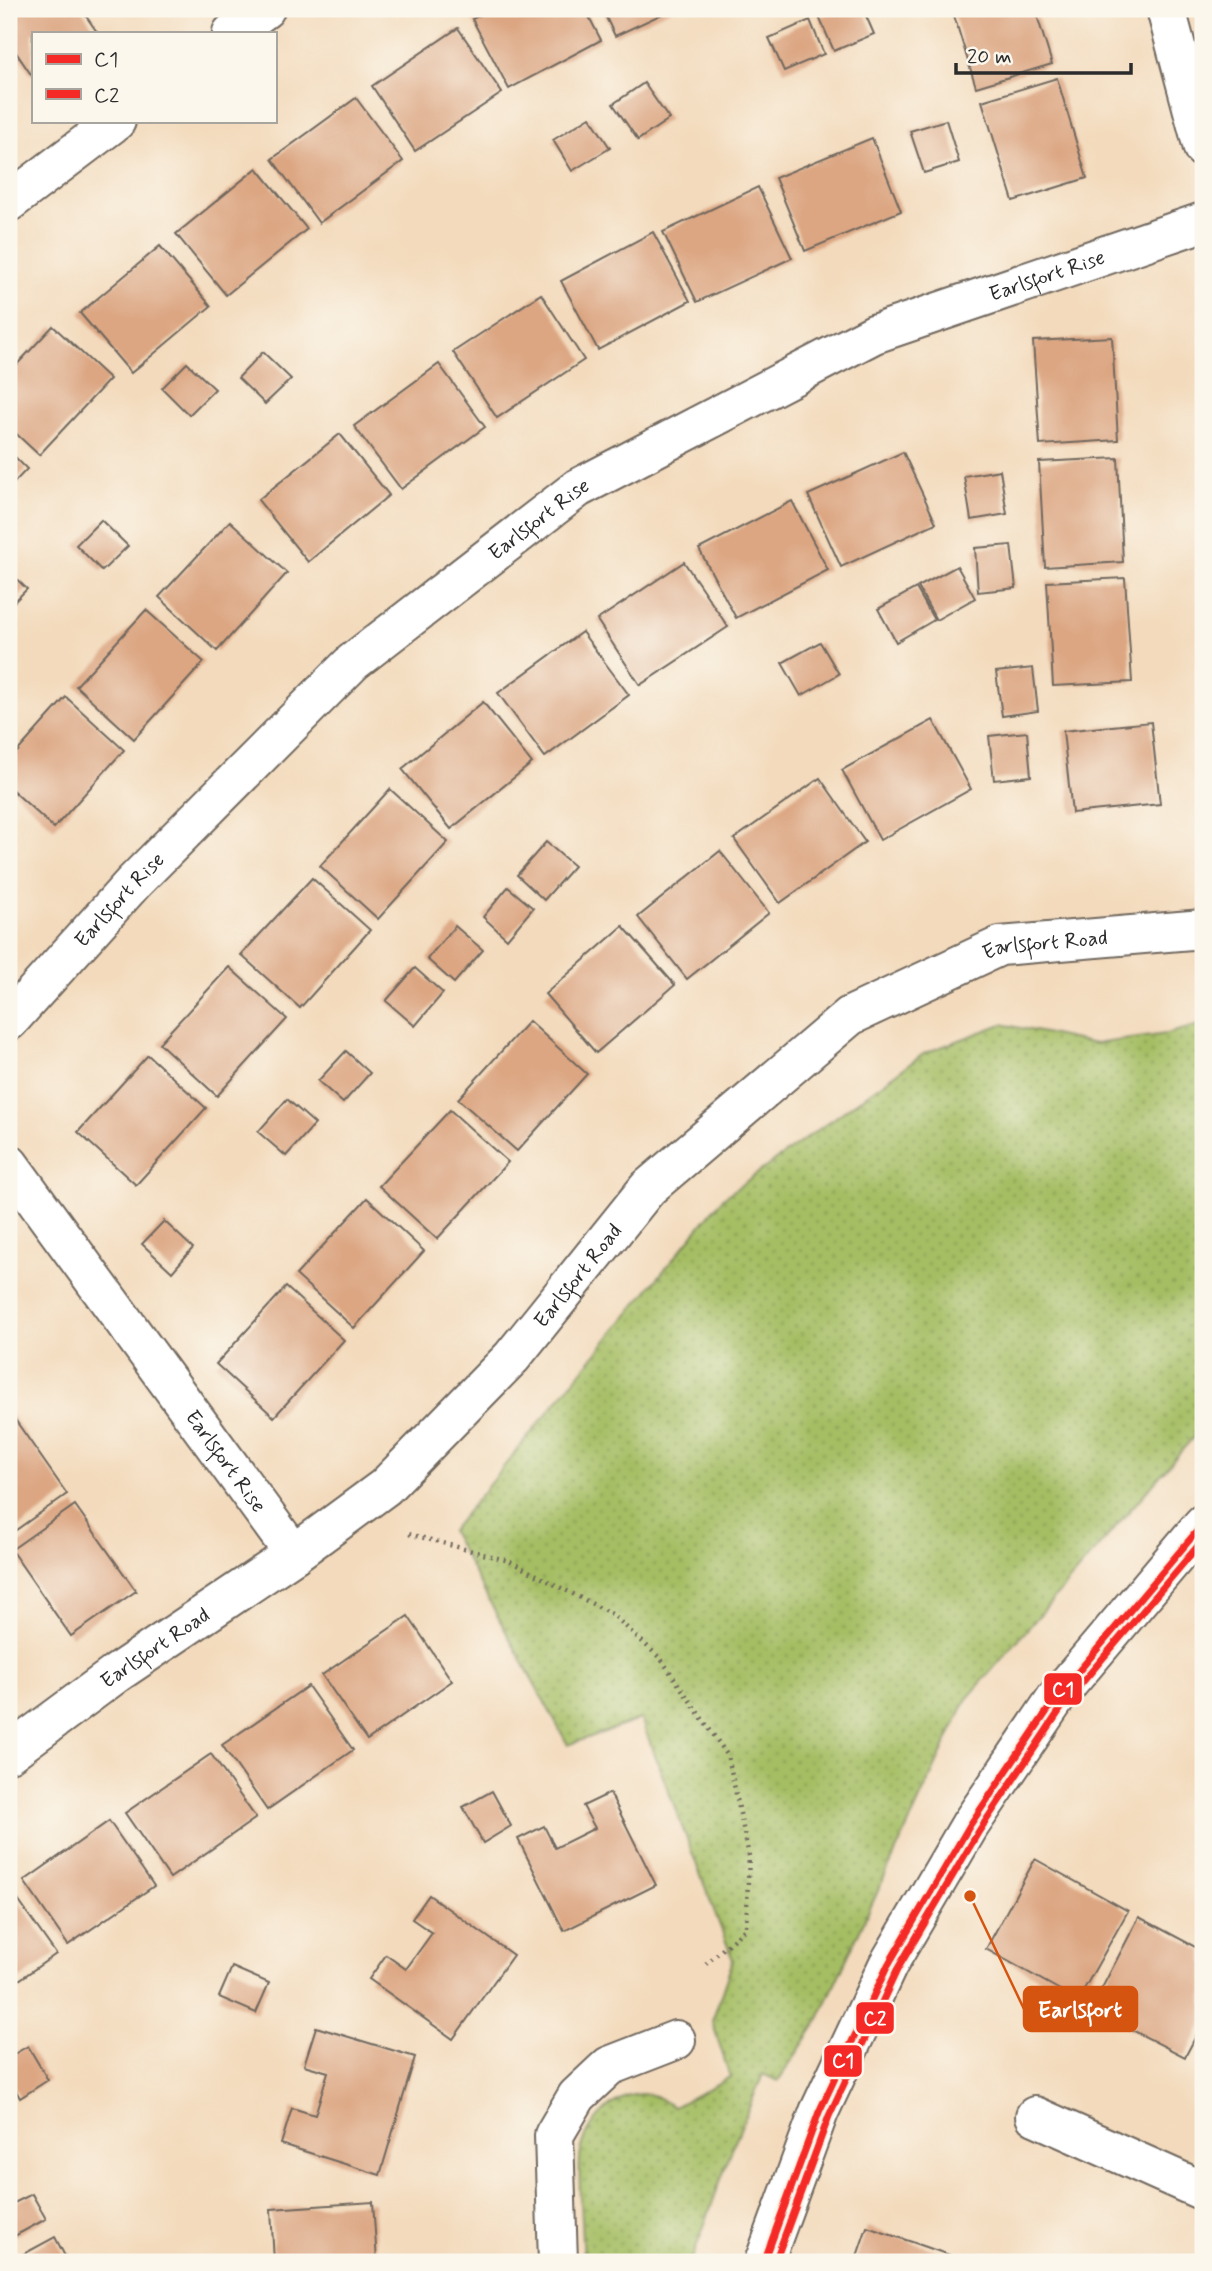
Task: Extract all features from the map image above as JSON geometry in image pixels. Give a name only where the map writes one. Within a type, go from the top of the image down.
[{"type":"street","points":[[233,32],[265,9]]},
{"type":"street","points":[[1166,9],[1203,148]]},
{"type":"street","points":[[10,199],[115,122]]},
{"type":"street","name":"Earlsfort Rise","points":[[9,1021],[133,883],[354,662],[578,488],[874,334],[1203,222]]},
{"type":"street","name":"Earlsfort Road","points":[[9,1753],[117,1673],[293,1554],[385,1487],[512,1357],[648,1188],[850,1016],[1000,946],[1203,929]]},
{"type":"street","name":"Earlsfort Rise","points":[[9,1164],[293,1554]]},
{"type":"street","points":[[764,2262],[819,2112],[888,1965],[970,1825],[1056,1698],[1203,1524]]},
{"type":"street","points":[[558,2262],[554,2135],[577,2096],[609,2066],[676,2040]]},
{"type":"street","points":[[1035,2116],[1203,2192]]},
{"type":"path","points":[[408,1534],[509,1561],[612,1614],[661,1659],[728,1756],[749,1856],[746,1928],[704,1966]]},
{"type":"green space","points":[[1002,1024],[1095,1044],[1166,1034],[1203,1024],[1203,1426],[966,1700],[817,2023],[778,2081],[763,2074],[733,2146],[691,2262],[583,2262],[580,2158],[588,2132],[605,2110],[629,2096],[655,2096],[674,2107],[730,2077],[712,2021],[733,1960],[641,1719],[568,1745],[451,1531],[723,1198],[925,1053]]},
{"type":"building","points":[[9,9],[81,9],[97,32],[32,32],[32,76],[9,42]]},
{"type":"building","points":[[493,9],[585,9],[601,40],[509,89],[472,19]]},
{"type":"building","points":[[602,9],[673,9],[615,36]]},
{"type":"building","points":[[839,9],[863,9],[874,34],[834,51],[819,17]]},
{"type":"building","points":[[952,9],[1035,9],[1052,64],[976,87]]},
{"type":"building","points":[[810,20],[824,54],[784,71],[769,38]]},
{"type":"building","points":[[458,28],[502,93],[415,151],[372,86]]},
{"type":"building","points":[[1057,78],[1087,178],[1013,201],[982,101]]},
{"type":"building","points":[[644,83],[669,119],[638,140],[613,104]]},
{"type":"building","points":[[356,98],[403,161],[319,223],[272,159]]},
{"type":"building","points":[[590,117],[610,148],[572,171],[553,140]]},
{"type":"building","points":[[946,120],[959,162],[924,173],[910,131]]},
{"type":"building","points":[[872,138],[901,211],[805,251],[775,178]]},
{"type":"building","points":[[257,168],[307,229],[226,295],[176,234]]},
{"type":"building","points":[[758,187],[792,258],[697,302],[663,232]]},
{"type":"building","points":[[653,232],[690,301],[598,350],[561,281]]},
{"type":"building","points":[[160,246],[211,306],[131,373],[80,313]]},
{"type":"building","points":[[541,294],[584,360],[497,418],[453,352]]},
{"type":"building","points":[[53,326],[110,379],[39,455],[9,427],[9,373]]},
{"type":"building","points":[[1112,337],[1118,440],[1040,445],[1033,341]]},
{"type":"building","points":[[263,352],[291,379],[265,404],[238,378]]},
{"type":"building","points":[[187,363],[215,389],[189,415],[162,388]]},
{"type":"building","points":[[439,364],[485,427],[401,489],[354,426]]},
{"type":"building","points":[[340,434],[389,495],[308,562],[258,500]]},
{"type":"building","points":[[9,451],[27,469],[9,488]]},
{"type":"building","points":[[903,452],[936,523],[841,567],[808,495]]},
{"type":"building","points":[[1118,458],[1123,562],[1045,567],[1039,462]]},
{"type":"building","points":[[1000,470],[1007,514],[971,520],[964,476]]},
{"type":"building","points":[[792,501],[828,570],[736,618],[699,549]]},
{"type":"building","points":[[101,520],[128,546],[102,571],[76,545]]},
{"type":"building","points":[[230,521],[287,573],[217,651],[159,597]]},
{"type":"building","points":[[1011,545],[1016,588],[978,592],[975,548]]},
{"type":"building","points":[[684,562],[728,627],[640,685],[597,620]]},
{"type":"building","points":[[957,566],[975,598],[936,620],[918,587]]},
{"type":"building","points":[[9,572],[27,589],[9,607]]},
{"type":"building","points":[[1125,578],[1132,682],[1053,686],[1047,582]]},
{"type":"building","points":[[916,588],[934,620],[896,642],[878,609]]},
{"type":"building","points":[[146,610],[204,662],[134,739],[76,686]]},
{"type":"building","points":[[582,632],[629,695],[545,757],[498,693]]},
{"type":"building","points":[[820,642],[839,674],[801,696],[782,663]]},
{"type":"building","points":[[1033,668],[1038,711],[1002,716],[996,672]]},
{"type":"building","points":[[66,697],[124,750],[54,828],[9,787],[9,761]]},
{"type":"building","points":[[483,702],[532,763],[451,829],[402,769]]},
{"type":"building","points":[[933,720],[971,789],[880,840],[842,770]]},
{"type":"building","points":[[1151,722],[1160,804],[1072,813],[1063,731]]},
{"type":"building","points":[[1027,732],[1031,776],[994,780],[989,736]]},
{"type":"building","points":[[820,778],[865,842],[780,903],[734,839]]},
{"type":"building","points":[[390,789],[448,842],[378,919],[320,866]]},
{"type":"building","points":[[546,842],[574,866],[544,900],[517,875]]},
{"type":"building","points":[[720,851],[769,913],[687,979],[638,917]]},
{"type":"building","points":[[312,878],[370,930],[300,1008],[241,955]]},
{"type":"building","points":[[508,887],[533,908],[507,939],[483,917]]},
{"type":"building","points":[[455,926],[483,950],[454,983],[427,959]]},
{"type":"building","points":[[623,926],[675,985],[596,1053],[545,994]]},
{"type":"building","points":[[229,967],[287,1019],[217,1096],[159,1043]]},
{"type":"building","points":[[415,968],[443,993],[415,1026],[386,1001]]},
{"type":"building","points":[[529,1021],[587,1074],[517,1151],[458,1099]]},
{"type":"building","points":[[346,1051],[370,1073],[343,1103],[318,1081]]},
{"type":"building","points":[[148,1055],[206,1108],[136,1185],[78,1132]]},
{"type":"building","points":[[287,1099],[315,1124],[286,1156],[258,1132]]},
{"type":"building","points":[[450,1110],[508,1162],[437,1239],[379,1186]]},
{"type":"building","points":[[367,1198],[424,1251],[354,1328],[296,1275]]},
{"type":"building","points":[[164,1221],[193,1248],[172,1272],[142,1244]]},
{"type":"building","points":[[286,1287],[344,1340],[274,1417],[216,1364]]},
{"type":"building","points":[[9,1411],[67,1494],[9,1535]]},
{"type":"building","points":[[75,1505],[136,1591],[71,1636],[11,1550]]},
{"type":"building","points":[[408,1616],[452,1681],[367,1740],[322,1675]]},
{"type":"building","points":[[308,1686],[353,1750],[267,1810],[222,1745]]},
{"type":"building","points":[[211,1754],[256,1818],[170,1878],[125,1813]]},
{"type":"building","points":[[492,1791],[511,1826],[483,1843],[463,1807]]},
{"type":"building","points":[[610,1793],[656,1885],[564,1931],[518,1839],[544,1826],[555,1848],[595,1828],[583,1806]]},
{"type":"building","points":[[109,1821],[154,1886],[68,1945],[24,1881]]},
{"type":"building","points":[[1035,1859],[1128,1911],[1078,2000],[986,1949]]},
{"type":"building","points":[[11,1890],[56,1954],[9,1987],[9,1891]]},
{"type":"building","points":[[429,1895],[513,1955],[453,2039],[369,1979],[386,1955],[406,1969],[432,1933],[412,1919]]},
{"type":"building","points":[[1139,1917],[1203,1951],[1203,2023],[1185,2057],[1091,2009]]},
{"type":"building","points":[[232,1967],[269,1983],[256,2013],[219,1997]]},
{"type":"building","points":[[316,2027],[415,2057],[380,2175],[281,2144],[292,2108],[315,2115],[328,2072],[304,2065]]},
{"type":"building","points":[[28,2046],[48,2080],[20,2098],[9,2078],[9,2057]]},
{"type":"building","points":[[32,2194],[46,2219],[9,2239],[9,2202],[10,2205]]},
{"type":"building","points":[[373,2202],[377,2262],[274,2262],[271,2209]]},
{"type":"building","points":[[867,2227],[915,2243],[969,2262],[855,2262]]},
{"type":"building","points":[[55,2237],[68,2262],[9,2262]]},
{"type":"transit line","name":"C1","points":[[764,2262],[819,2112],[888,1965],[970,1825],[1056,1698],[1203,1524]]},
{"type":"transit line","name":"C2","points":[[775,2262],[829,2116],[897,1970],[979,1831],[1064,1704],[1203,1540]]},
{"type":"place","name":"Earlsfort","points":[[970,1896]]}]
